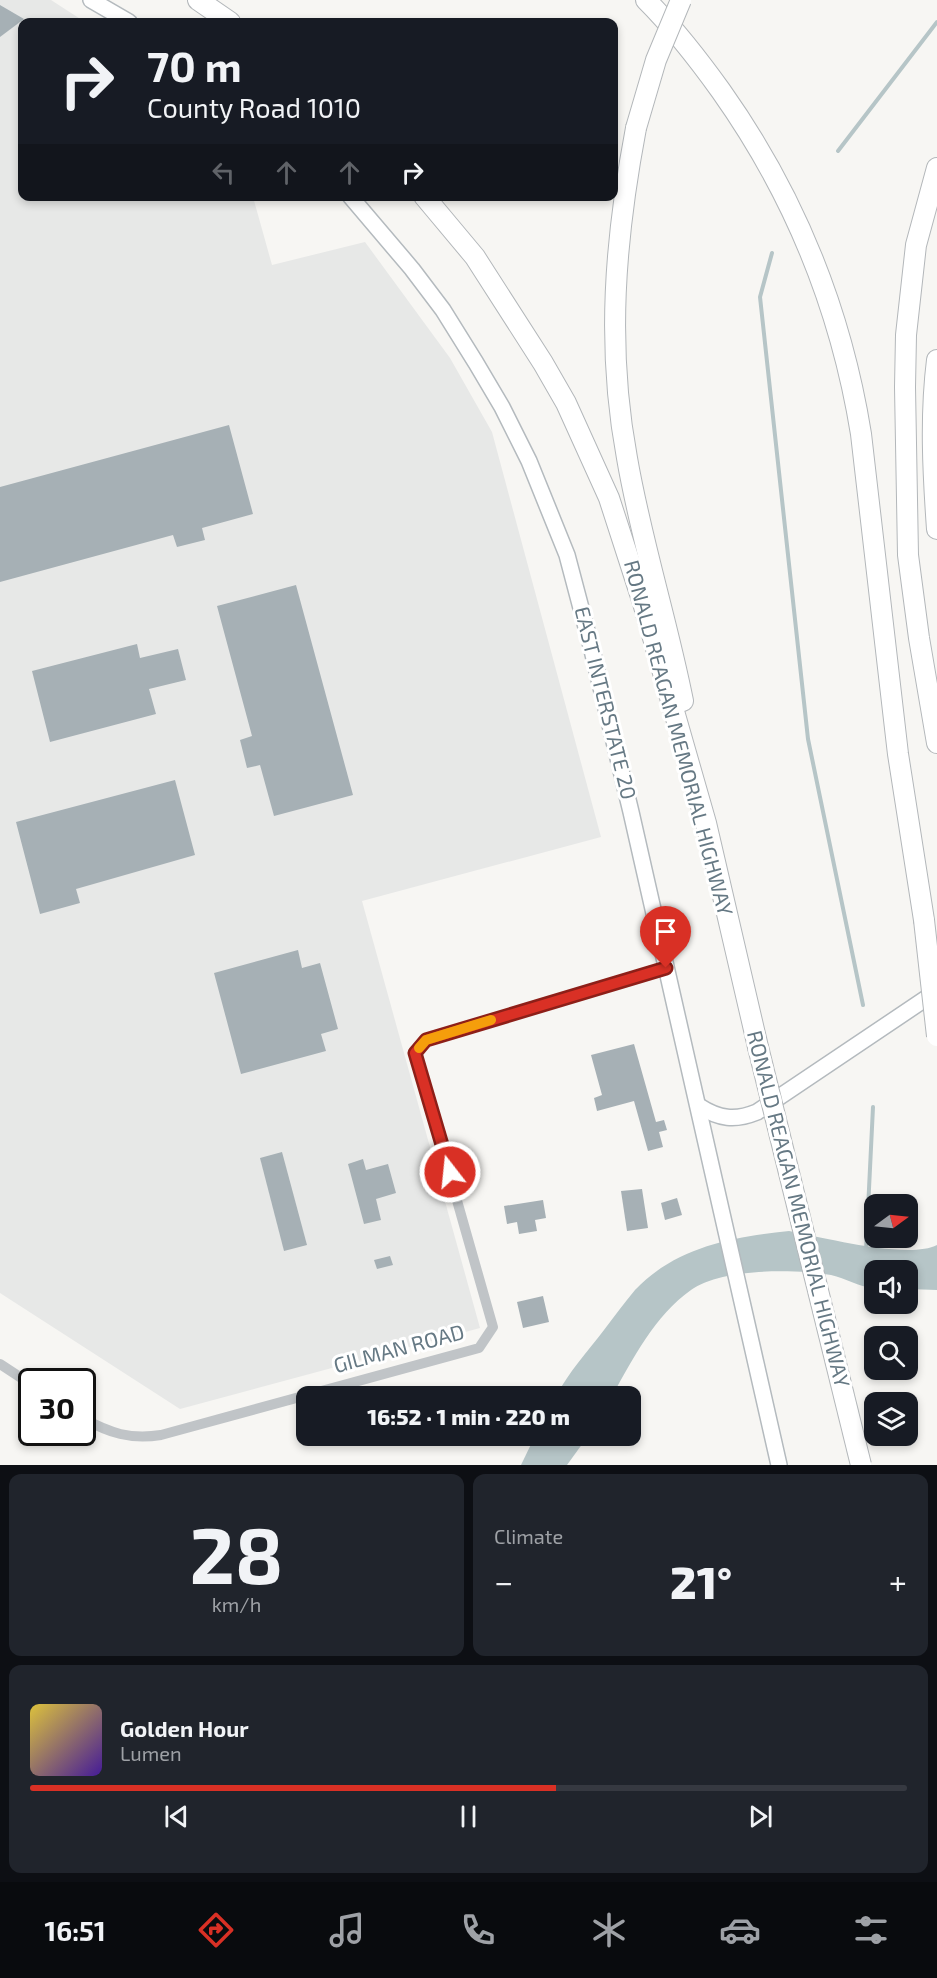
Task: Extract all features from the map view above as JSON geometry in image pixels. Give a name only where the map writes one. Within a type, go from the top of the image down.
[{"type":"highway","points":[[198,0],[224,18]]},
{"type":"highway","points":[[646,0],[684,42],[746,127],[801,229],[824,285],[837,328],[855,398],[861,434],[898,754],[924,920],[937,1036]]},
{"type":"highway","points":[[681,0],[649,81],[636,128],[623,202],[615,288],[614,331],[620,409],[627,458],[677,670],[706,823]]},
{"type":"highway","points":[[937,168],[916,245],[906,335],[905,387],[908,555],[937,743]]},
{"type":"highway","name":"RONALD REAGAN MEMORIAL HIGHWAY","points":[[428,201],[475,257],[516,318],[566,403],[609,498],[643,603],[706,823],[758,1047],[861,1465]]},
{"type":"highway","points":[[937,360],[933,471],[937,529]]},
{"type":"main road","points":[[91,0],[122,18]]},
{"type":"main road","name":"EAST INTERSTATE 20","points":[[354,201],[412,269],[449,319],[502,407],[550,510],[579,598],[699,1106],[779,1465]]},
{"type":"main road","points":[[699,1106],[714,1115],[733,1119],[757,1112],[937,991]]},
{"type":"street","name":"GILMAN ROAD","points":[[96,1425],[119,1435],[149,1437],[161,1435],[479,1348],[494,1327],[415,1053],[426,1040],[666,968]]},
{"type":"street","points":[[0,1364],[18,1376]]},
{"type":"shaded area","points":[[0,0],[51,0],[79,18],[18,18],[18,201],[254,201],[272,265],[365,242],[450,358],[492,432],[601,837],[362,901],[480,1328],[180,1409],[0,1293]]},
{"type":"shaded area","points":[[789,1231],[864,1246],[864,1248],[906,1250],[924,1249],[937,1245],[937,1290],[918,1289],[918,1260],[864,1260],[864,1286],[842,1278],[816,1273],[759,1272],[720,1278],[691,1290],[666,1312],[646,1338],[618,1386],[562,1386],[635,1290],[651,1275],[687,1254],[726,1241]]},
{"type":"shaded area","points":[[530,1446],[581,1446],[567,1465],[521,1465]]},
{"type":"building","points":[[0,5],[22,18],[18,18],[18,24],[0,37]]},
{"type":"building","points":[[229,425],[253,514],[202,528],[205,540],[177,547],[173,535],[0,582],[0,487]]},
{"type":"building","points":[[296,585],[353,795],[274,816],[260,765],[247,768],[240,740],[252,736],[217,606]]},
{"type":"building","points":[[137,644],[140,658],[178,649],[186,680],[149,689],[156,714],[50,742],[32,671]]},
{"type":"building","points":[[175,780],[195,855],[76,889],[80,903],[40,914],[16,822]]},
{"type":"building","points":[[298,950],[302,968],[320,963],[338,1029],[321,1034],[326,1051],[241,1074],[214,973]]},
{"type":"building","points":[[634,1044],[656,1122],[664,1120],[667,1130],[659,1132],[663,1147],[648,1151],[634,1101],[597,1111],[594,1098],[602,1095],[591,1055]]},
{"type":"building","points":[[282,1152],[307,1245],[284,1251],[260,1158]]},
{"type":"building","points":[[363,1159],[366,1170],[388,1164],[396,1193],[376,1199],[381,1220],[364,1224],[348,1164]]},
{"type":"building","points":[[642,1189],[648,1228],[627,1231],[621,1191]]},
{"type":"building","points":[[677,1198],[682,1215],[665,1220],[661,1203]]},
{"type":"building","points":[[543,1200],[546,1218],[535,1220],[537,1231],[519,1234],[517,1222],[507,1224],[504,1206]]},
{"type":"building","points":[[390,1256],[393,1265],[377,1269],[374,1260]]},
{"type":"building","points":[[543,1296],[549,1322],[523,1328],[517,1302]]},
{"type":"waterway","points":[[838,151],[937,22]]},
{"type":"waterway","points":[[772,253],[760,297],[808,739],[863,1005]]},
{"type":"waterway","points":[[866,1250],[873,1107]]},
{"type":"slow traffic","points":[[419,1048],[426,1040],[491,1020]]},
{"type":"route","points":[[450,1172],[415,1053],[426,1040],[666,968]]}]
